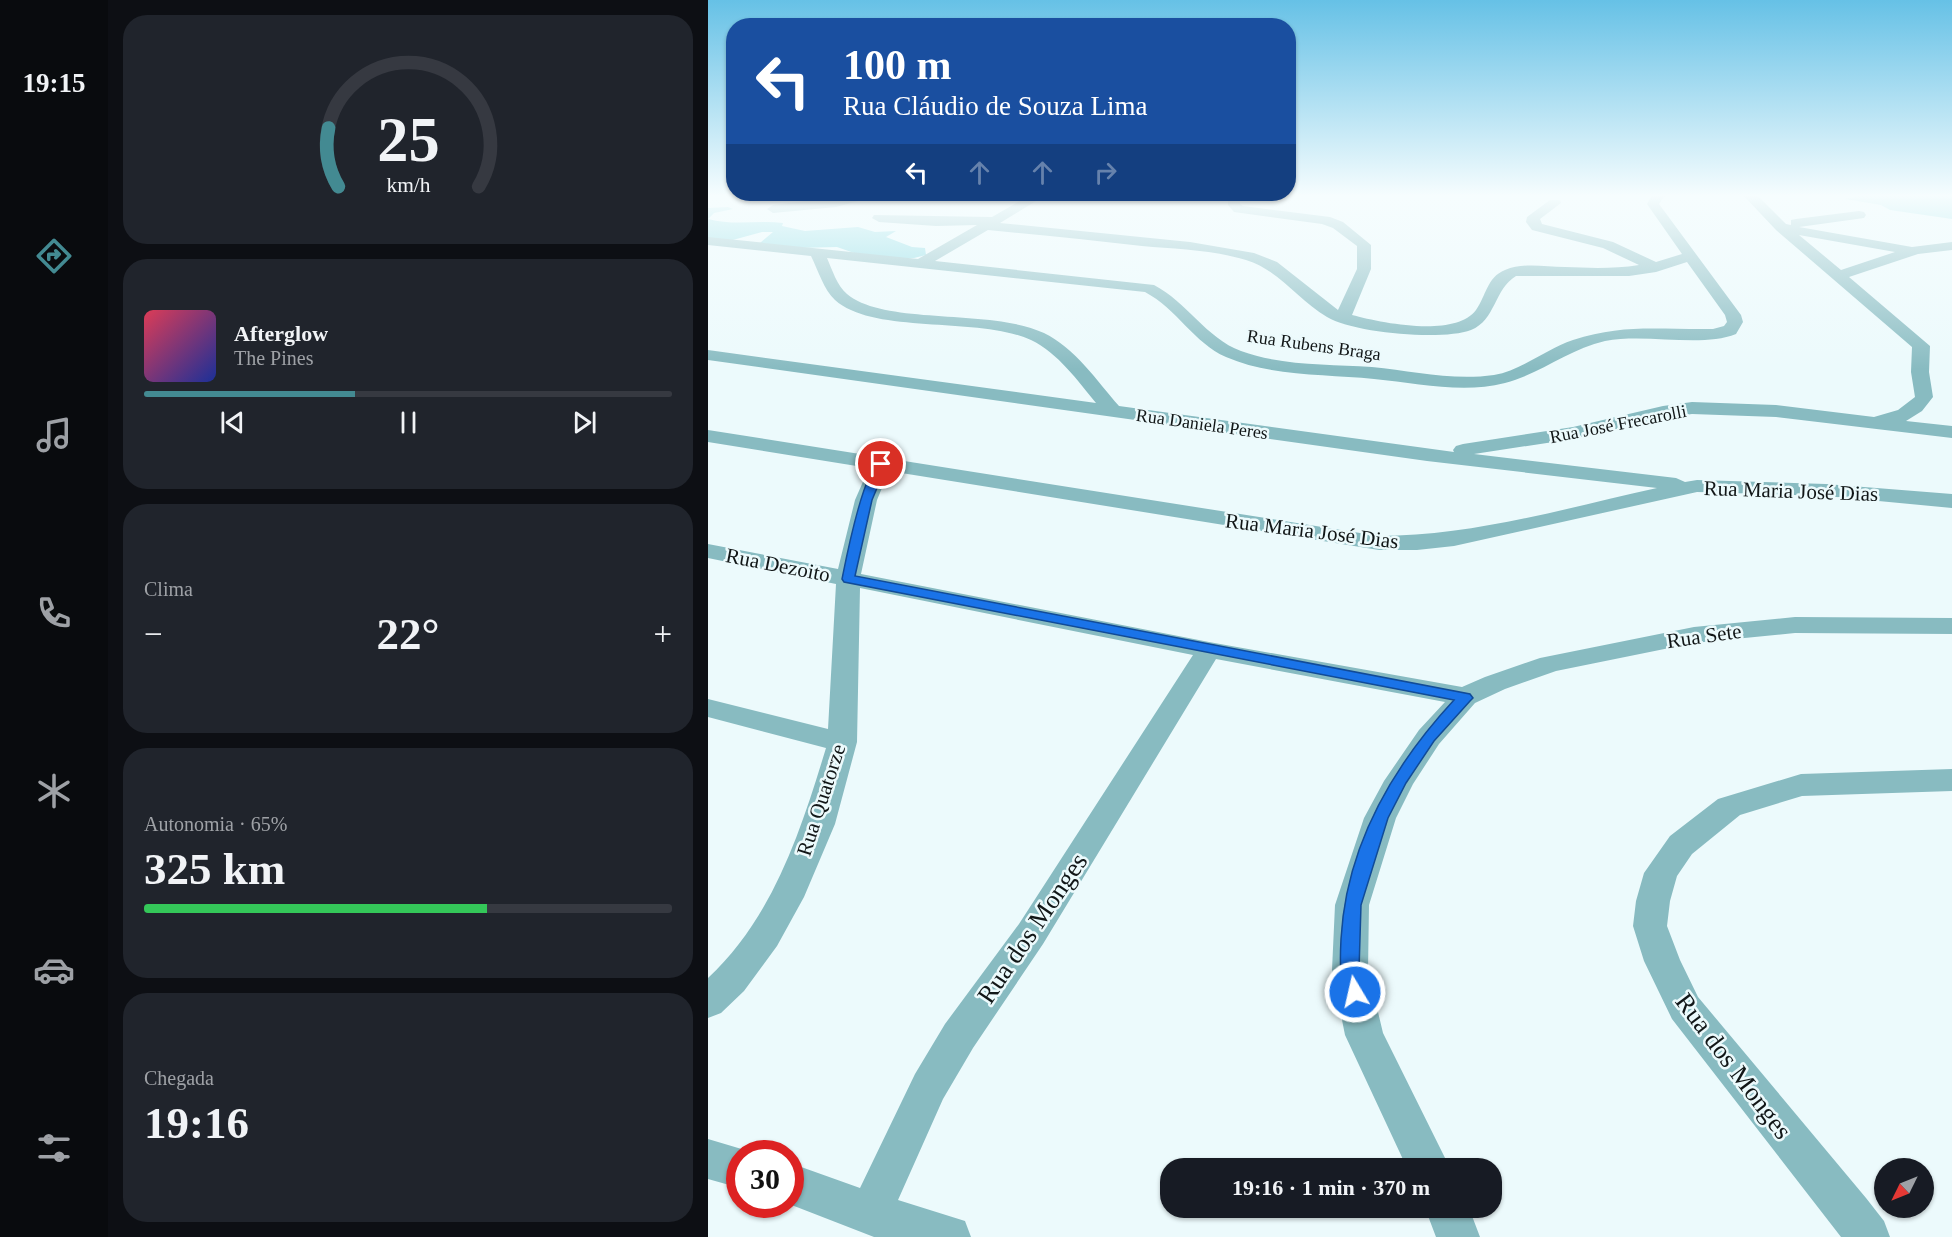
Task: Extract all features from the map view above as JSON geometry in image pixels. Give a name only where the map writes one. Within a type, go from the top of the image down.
[{"type":"street","points":[[817,253],[839,295],[854,306],[881,313],[1001,326],[1038,336],[1055,348],[1113,411]]},
{"type":"street","name":"Rua Rubens Braga","points":[[817,253],[1149,288],[1168,299],[1217,345],[1236,355],[1257,360],[1441,380],[1480,382],[1509,376],[1556,353],[1611,336],[1635,332],[1714,333],[1730,330],[1735,322],[1733,315],[1689,253]]},
{"type":"street","points":[[921,263],[939,253]]},
{"type":"street","points":[[1230,253],[1249,256],[1272,265],[1333,314],[1343,318],[1418,330],[1452,330],[1474,323],[1486,309],[1502,275],[1509,272],[1522,270],[1608,273],[1656,268],[1691,256]]},
{"type":"street","points":[[1343,318],[1364,269],[1364,253]]},
{"type":"street","points":[[1625,253],[1656,268]]},
{"type":"street","points":[[1810,253],[1921,346],[1920,372],[1924,397],[1918,406],[1904,415],[1870,424]]},
{"type":"street","points":[[1837,276],[1909,253]]},
{"type":"street","points":[[1918,253],[1943,263]]},
{"type":"street","name":"Rua Daniela Peres","points":[[708,355],[1427,455],[1697,486]]},
{"type":"street","name":"Rua José Frecarolli","points":[[1427,455],[1564,435],[1663,412],[1692,408],[1776,411],[1952,432]]},
{"type":"street","name":"Rua Maria José Dias","points":[[708,436],[1379,543],[1417,543],[1454,539],[1697,486],[1826,490],[1952,501]]},
{"type":"street","name":"Rua Quatorze","points":[[708,1002],[731,980],[765,936],[787,897],[819,824],[842,742],[848,579],[866,500],[881,464]]},
{"type":"street","name":"Rua Dezoito","points":[[708,551],[1465,698]]},
{"type":"street","name":"Rua Sete","points":[[1465,698],[1495,683],[1550,664],[1694,635],[1795,625],[1952,626]]},
{"type":"street","name":"Rua dos Monges","points":[[870,1214],[928,1087],[958,1036],[1031,934],[1209,650]]},
{"type":"street","points":[[1424,1158],[1364,1035],[1350,970],[1352,905],[1380,818],[1399,781],[1429,737],[1465,698]]},
{"type":"street","points":[[708,708],[842,742]]},
{"type":"street","name":"Rua dos Monges","points":[[1868,1237],[1685,1008],[1662,961],[1650,926],[1653,901],[1661,873],[1681,844],[1729,807],[1801,785],[1952,780]]},
{"type":"street","points":[[708,1159],[726,1164]]},
{"type":"street","points":[[804,1189],[870,1214],[949,1237]]},
{"type":"street","points":[[1451,1218],[1458,1237]]},
{"type":"shaded area","points":[[853,253],[926,253],[926,255],[898,259]]},
{"type":"route","points":[[881,464],[866,500],[848,579],[1465,698],[1429,737],[1399,781],[1380,818],[1352,905],[1350,970],[1355,992]]}]
